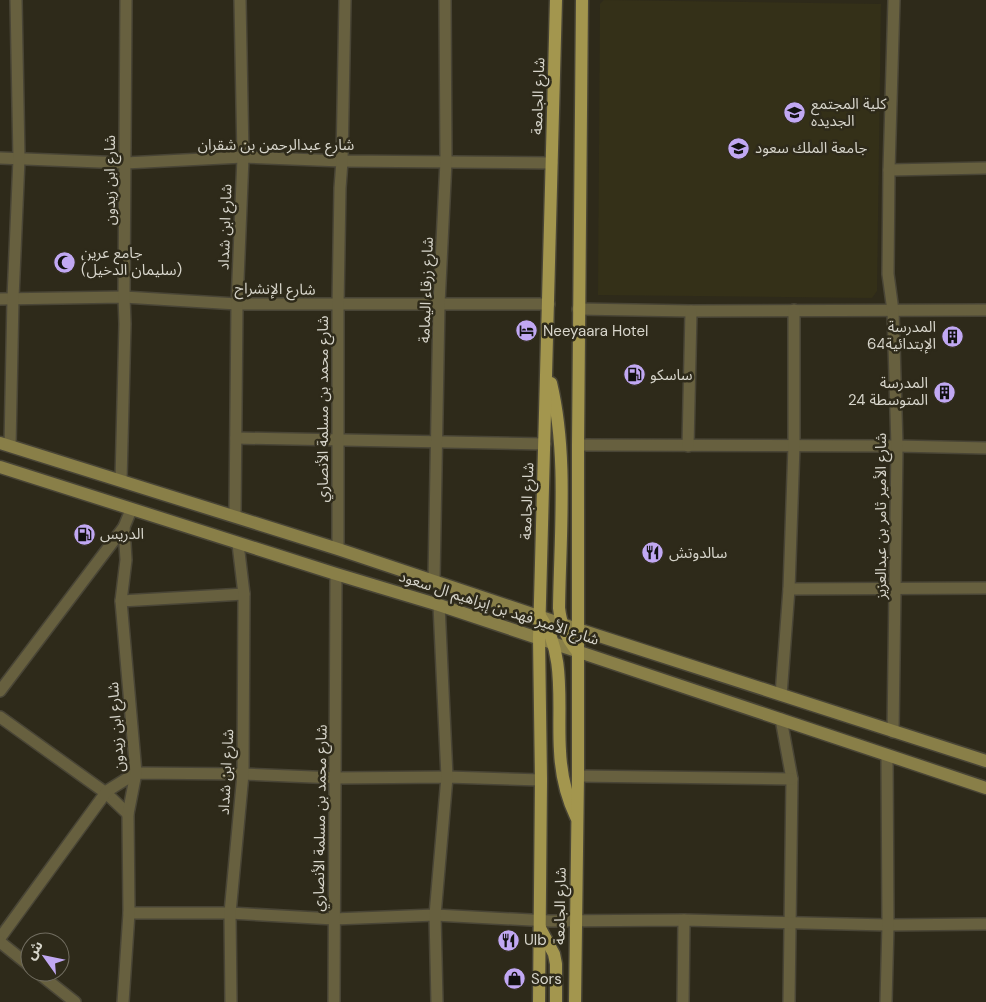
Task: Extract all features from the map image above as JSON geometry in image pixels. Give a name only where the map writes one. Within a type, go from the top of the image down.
[{"type":"main road","name":"شارع الجامعة","points":[[539,1002],[541,780],[539,638],[556,0]]},
{"type":"main road","name":"شارع الجامعة","points":[[575,1002],[578,822],[578,309],[582,0]]},
{"type":"main road","points":[[547,369],[555,398],[561,444],[559,608],[562,624],[568,638],[577,651]]},
{"type":"main road","name":"شارع الأمير فهد بن إبراهيم ال سعود","points":[[5,445],[338,548],[562,624],[986,762]]},
{"type":"main road","name":"شارع الأمير فهد بن إبراهيم ال سعود","points":[[0,468],[238,544],[439,605],[986,788]]},
{"type":"main road","points":[[540,616],[554,643],[558,662],[560,763],[568,799],[578,822]]},
{"type":"main road","points":[[540,925],[554,954],[556,964],[556,1002]]},
{"type":"street","points":[[5,445],[19,159],[16,0]]},
{"type":"street","name":"شارع ابن زيدون","points":[[121,480],[125,324],[126,0]]},
{"type":"street","name":"شارع ابن شداد","points":[[235,515],[237,304],[243,158],[240,0]]},
{"type":"street","name":"شارع محمد بن مسلمة الأنصاري","points":[[338,548],[338,305],[345,0]]},
{"type":"street","name":"شارع زرقاء اليمامة","points":[[434,580],[439,304],[446,161],[445,0]]},
{"type":"street","name":"شارع الأمير ثامر بن عبدالعزيز","points":[[893,732],[897,446],[893,311],[888,274],[894,0]]},
{"type":"street","name":"شارع عبدالرحمن بن شقران","points":[[0,158],[124,163],[243,158],[552,163]]},
{"type":"street","points":[[889,170],[986,168]]},
{"type":"street","name":"شارع الإنشراح","points":[[0,299],[124,297],[237,304],[549,304]]},
{"type":"street","points":[[578,309],[691,311],[986,310]]},
{"type":"street","points":[[781,695],[789,589],[794,446],[794,310]]},
{"type":"street","points":[[688,446],[691,311]]},
{"type":"street","points":[[236,438],[545,444]]},
{"type":"street","points":[[578,445],[986,448]]},
{"type":"street","name":"شارع ابن زيدون","points":[[123,1002],[129,913],[128,814],[136,773],[121,601],[126,560],[124,527],[131,510]]},
{"type":"street","points":[[0,691],[124,527]]},
{"type":"street","name":"شارع ابن شداد","points":[[231,1002],[230,913],[243,774],[244,594],[238,544]]},
{"type":"street","name":"شارع محمد بن مسلمة الأنصاري","points":[[334,1002],[336,574]]},
{"type":"street","points":[[789,589],[986,588]]},
{"type":"street","points":[[121,601],[244,594]]},
{"type":"street","points":[[438,1002],[435,915],[447,777],[439,605]]},
{"type":"street","points":[[0,717],[106,793],[128,814]]},
{"type":"street","points":[[781,719],[792,779],[789,1002]]},
{"type":"street","points":[[886,1002],[888,925],[887,756]]},
{"type":"street","points":[[0,938],[106,793],[136,773],[243,774],[336,778],[447,777],[541,780]]},
{"type":"street","points":[[578,776],[792,779]]},
{"type":"street","points":[[129,913],[230,913],[334,919],[435,915],[540,925],[576,920],[684,920],[888,925],[986,924]]},
{"type":"street","points":[[683,1002],[684,920]]},
{"type":"street","points":[[0,942],[20,958]]},
{"type":"street","points":[[50,982],[75,1002]]},
{"type":"shaded area","name":"جامعة الملك سعود","points":[[604,0],[881,4],[877,291],[872,298],[598,295],[600,4]]},
{"type":"place","name":"كلية المجتمع الجديده","points":[[795,113]]},
{"type":"place","name":"جامعة الملك سعود","points":[[739,148]]},
{"type":"place","name":"جامع عرين (سليمان الدخيل)","points":[[65,262]]},
{"type":"place","name":"Neeyaara Hotel","points":[[527,331]]},
{"type":"place","name":"المدرسة الإبتدائية64","points":[[952,336]]},
{"type":"place","name":"ساسكو","points":[[634,375]]},
{"type":"place","name":"المدرسة المتوسطة 24","points":[[944,392]]},
{"type":"place","name":"الدريس","points":[[84,534]]},
{"type":"place","name":"سالدوتش","points":[[653,553]]},
{"type":"place","name":"Ulb","points":[[508,940]]},
{"type":"place","name":"Sors","points":[[515,979]]}]
